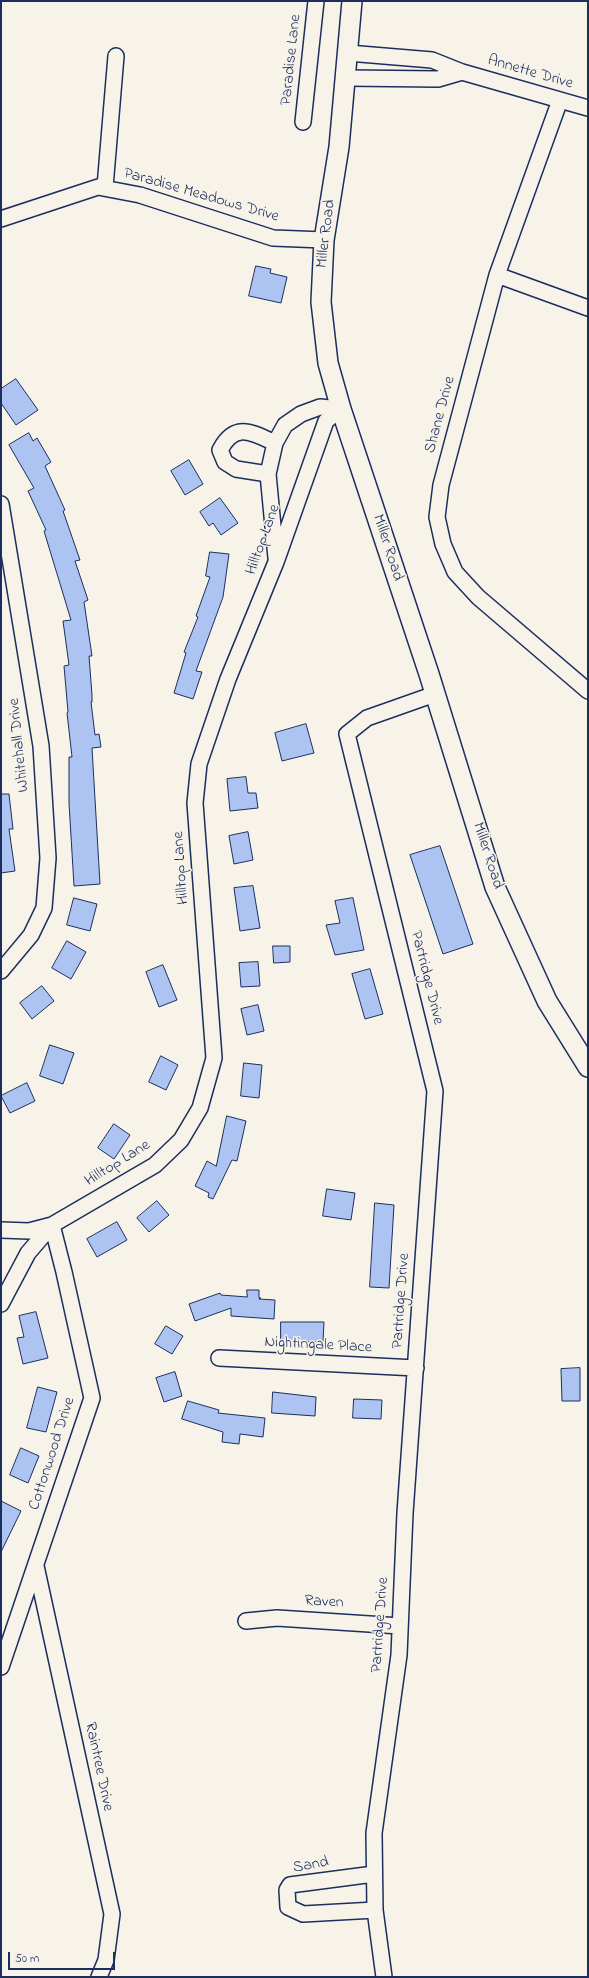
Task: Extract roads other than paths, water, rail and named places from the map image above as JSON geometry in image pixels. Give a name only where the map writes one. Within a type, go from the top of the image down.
[{"type":"street","name":"Paradise Lane","points":[[302,122],[316,1]]},
{"type":"street","name":"Miller Road","points":[[352,1],[339,147],[324,240],[321,302],[328,363],[341,409],[435,694],[496,887],[547,1001],[588,1067]]},
{"type":"street","name":"Annette Drive","points":[[348,53],[432,60],[462,72],[588,108]]},
{"type":"street","points":[[105,187],[116,56]]},
{"type":"street","name":"Annette Drive","points":[[346,78],[438,79],[462,72]]},
{"type":"street","name":"Shane Drive","points":[[560,100],[497,275],[441,485],[437,517],[443,544],[455,572],[478,597],[588,691]]},
{"type":"street","name":"Paradise Meadows Drive","points":[[1,218],[98,187],[105,187],[140,195],[273,238],[324,240]]},
{"type":"street","points":[[497,275],[588,308]]},
{"type":"street","points":[[276,562],[268,474],[275,443],[284,425],[301,414],[320,407],[341,409]]},
{"type":"street","name":"Hilltop Lane","points":[[1,1230],[29,1231],[52,1225],[155,1165],[181,1140],[200,1108],[214,1058],[196,804],[199,764],[228,679],[276,562],[326,421],[341,409]]},
{"type":"street","points":[[268,474],[236,469],[225,462],[220,450],[225,440],[235,432],[249,432],[275,443]]},
{"type":"street","name":"Whitehall Drive","points":[[1,504],[41,746],[48,858],[44,908],[31,935],[1,971]]},
{"type":"street","name":"Partridge Drive","points":[[384,1977],[375,1910],[374,1832],[399,1655],[406,1513],[435,1091],[347,734],[367,718],[435,694]]},
{"type":"street","points":[[1,1304],[28,1253],[52,1225]]},
{"type":"street","name":"Cottonwood Drive","points":[[1,1667],[92,1398],[52,1225]]},
{"type":"street","name":"Nightingale Place","points":[[219,1358],[416,1368]]},
{"type":"street","name":"Raintree Drive","points":[[35,1565],[112,1914],[106,1960],[99,1977]]},
{"type":"street","name":"Raven","points":[[246,1621],[277,1618],[400,1626]]},
{"type":"street","name":"Sand","points":[[374,1874],[290,1885],[287,1890],[288,1907],[303,1914],[375,1910]]}]
